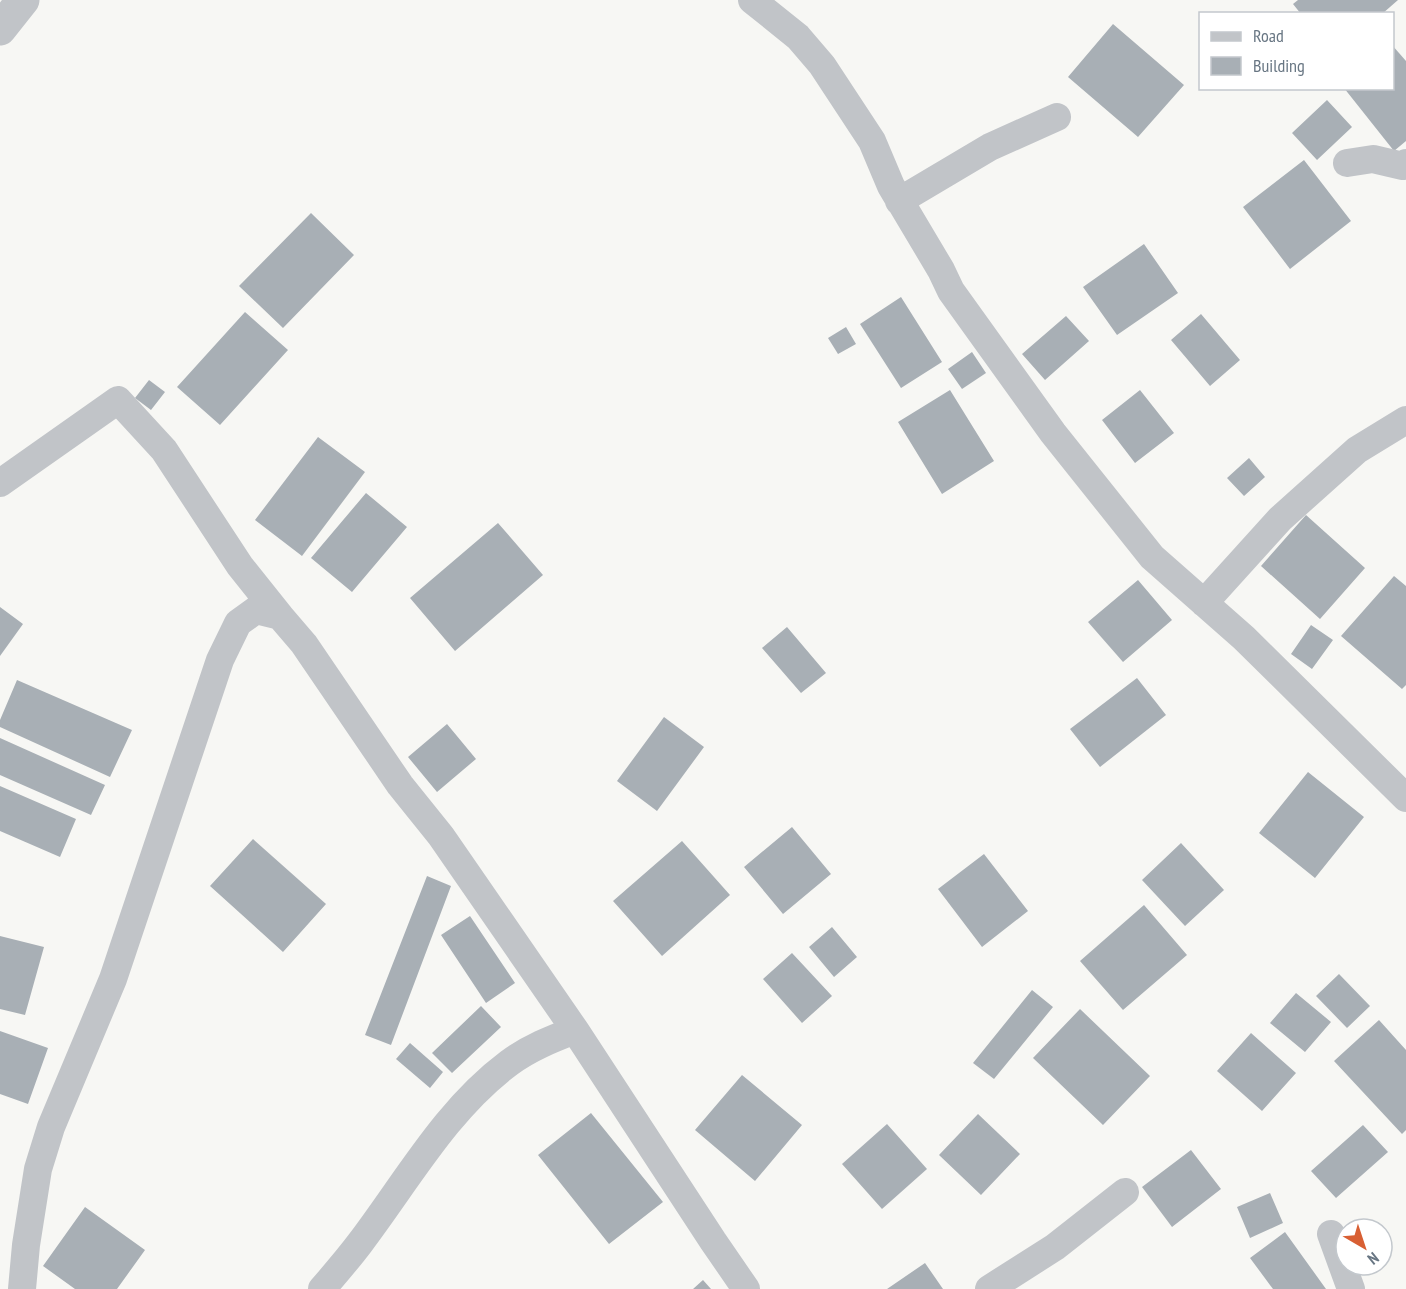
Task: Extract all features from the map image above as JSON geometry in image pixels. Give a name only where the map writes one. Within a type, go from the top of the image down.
[{"type":"street","points":[[0,29],[23,0]]},
{"type":"street","points":[[752,0],[798,37],[822,65],[872,141],[900,201],[951,291],[1053,433],[1152,557],[1244,638],[1406,798]]},
{"type":"street","points":[[900,201],[990,147],[1057,117]]},
{"type":"street","points":[[1347,163],[1373,159],[1403,166],[1406,163]]},
{"type":"street","points":[[0,483],[118,400],[164,450],[240,566],[304,644],[400,785],[441,836],[575,1030],[746,1289]]},
{"type":"street","points":[[1204,603],[1280,519],[1357,450],[1406,420]]},
{"type":"street","points":[[22,1289],[26,1245],[38,1169],[51,1127],[114,979],[220,660],[238,623],[256,610],[280,615]]},
{"type":"street","points":[[322,1289],[360,1242],[418,1160],[474,1093],[510,1062],[543,1042],[575,1030]]},
{"type":"street","points":[[989,1289],[1054,1247],[1125,1192]]},
{"type":"street","points":[[1331,1233],[1351,1289]]},
{"type":"building","points":[[1298,0],[1398,0],[1384,12],[1299,12],[1293,4]]},
{"type":"building","points":[[1113,24],[1184,85],[1138,137],[1068,77]]},
{"type":"building","points":[[1394,47],[1406,61],[1406,141],[1394,151],[1346,90],[1394,90]]},
{"type":"building","points":[[1327,100],[1352,127],[1317,160],[1292,133]]},
{"type":"building","points":[[1304,160],[1351,221],[1290,269],[1243,207]]},
{"type":"building","points":[[311,213],[354,255],[283,328],[239,286]]},
{"type":"building","points":[[1144,244],[1178,293],[1117,335],[1083,287]]},
{"type":"building","points":[[901,297],[942,362],[901,388],[860,324]]},
{"type":"building","points":[[245,312],[288,350],[220,425],[177,387]]},
{"type":"building","points":[[1201,314],[1240,360],[1210,386],[1171,340]]},
{"type":"building","points":[[1066,316],[1089,341],[1045,380],[1022,354]]},
{"type":"building","points":[[846,327],[856,344],[838,354],[828,338]]},
{"type":"building","points":[[972,352],[986,373],[962,389],[948,369]]},
{"type":"building","points":[[149,380],[165,392],[151,410],[135,398]]},
{"type":"building","points":[[950,390],[994,461],[942,494],[898,422]]},
{"type":"building","points":[[1140,390],[1174,433],[1135,463],[1102,420]]},
{"type":"building","points":[[318,437],[365,472],[302,556],[255,520]]},
{"type":"building","points":[[1249,458],[1265,477],[1244,496],[1227,478]]},
{"type":"building","points":[[366,493],[407,527],[352,592],[311,558]]},
{"type":"building","points":[[1306,515],[1365,568],[1320,619],[1261,566]]},
{"type":"building","points":[[498,523],[543,575],[455,651],[410,598]]},
{"type":"building","points":[[1394,576],[1406,586],[1406,685],[1402,689],[1341,636]]},
{"type":"building","points":[[1138,580],[1172,620],[1123,662],[1088,622]]},
{"type":"building","points":[[0,607],[23,624],[0,656]]},
{"type":"building","points":[[1311,625],[1333,640],[1312,669],[1291,654]]},
{"type":"building","points":[[787,627],[826,673],[801,693],[762,648]]},
{"type":"building","points":[[1137,678],[1166,715],[1100,767],[1070,729]]},
{"type":"building","points":[[17,680],[132,730],[110,777],[0,727],[0,720]]},
{"type":"building","points":[[664,717],[704,747],[657,811],[617,781]]},
{"type":"building","points":[[447,724],[476,759],[437,792],[408,757]]},
{"type":"building","points":[[0,738],[105,785],[91,815],[0,775]]},
{"type":"building","points":[[1308,772],[1364,817],[1315,878],[1259,833]]},
{"type":"building","points":[[0,786],[76,819],[60,857],[0,831]]},
{"type":"building","points":[[792,827],[831,874],[783,914],[744,867]]},
{"type":"building","points":[[253,839],[326,904],[283,952],[210,886]]},
{"type":"building","points":[[682,841],[730,895],[662,956],[613,901]]},
{"type":"building","points":[[1181,843],[1224,890],[1185,926],[1142,880]]},
{"type":"building","points":[[984,854],[1028,911],[982,947],[938,889]]},
{"type":"building","points":[[427,876],[451,886],[391,1045],[365,1035]]},
{"type":"building","points":[[1144,905],[1187,955],[1123,1010],[1080,961]]},
{"type":"building","points":[[470,916],[515,983],[486,1003],[441,935]]},
{"type":"building","points":[[832,927],[857,957],[834,977],[809,947]]},
{"type":"building","points":[[0,936],[44,947],[25,1015],[0,1009]]},
{"type":"building","points":[[792,953],[832,996],[802,1023],[763,979]]},
{"type":"building","points":[[1339,974],[1370,1006],[1347,1028],[1316,996]]},
{"type":"building","points":[[1032,990],[1053,1007],[994,1079],[973,1063]]},
{"type":"building","points":[[1296,993],[1331,1022],[1305,1052],[1270,1023]]},
{"type":"building","points":[[481,1006],[501,1027],[452,1073],[432,1053]]},
{"type":"building","points":[[1080,1009],[1150,1076],[1103,1125],[1033,1058]]},
{"type":"building","points":[[1379,1020],[1406,1050],[1406,1130],[1402,1134],[1334,1061]]},
{"type":"building","points":[[0,1031],[48,1048],[28,1104],[0,1094]]},
{"type":"building","points":[[1251,1033],[1296,1073],[1262,1111],[1217,1071]]},
{"type":"building","points":[[410,1043],[443,1072],[430,1088],[396,1059]]},
{"type":"building","points":[[742,1075],[802,1125],[755,1181],[695,1130]]},
{"type":"building","points":[[591,1113],[663,1202],[609,1244],[538,1155]]},
{"type":"building","points":[[978,1114],[1020,1154],[981,1195],[939,1155]]},
{"type":"building","points":[[887,1124],[927,1169],[882,1209],[842,1164]]},
{"type":"building","points":[[1363,1125],[1388,1152],[1336,1198],[1311,1171]]},
{"type":"building","points":[[1191,1150],[1221,1189],[1172,1227],[1142,1187]]},
{"type":"building","points":[[1270,1193],[1283,1223],[1250,1238],[1237,1207]]},
{"type":"building","points":[[85,1207],[145,1250],[117,1289],[75,1289],[43,1266]]},
{"type":"building","points":[[1285,1232],[1326,1289],[1273,1289],[1250,1258]]},
{"type":"building","points":[[925,1263],[943,1289],[887,1289]]},
{"type":"building","points":[[703,1280],[711,1289],[693,1289]]}]
